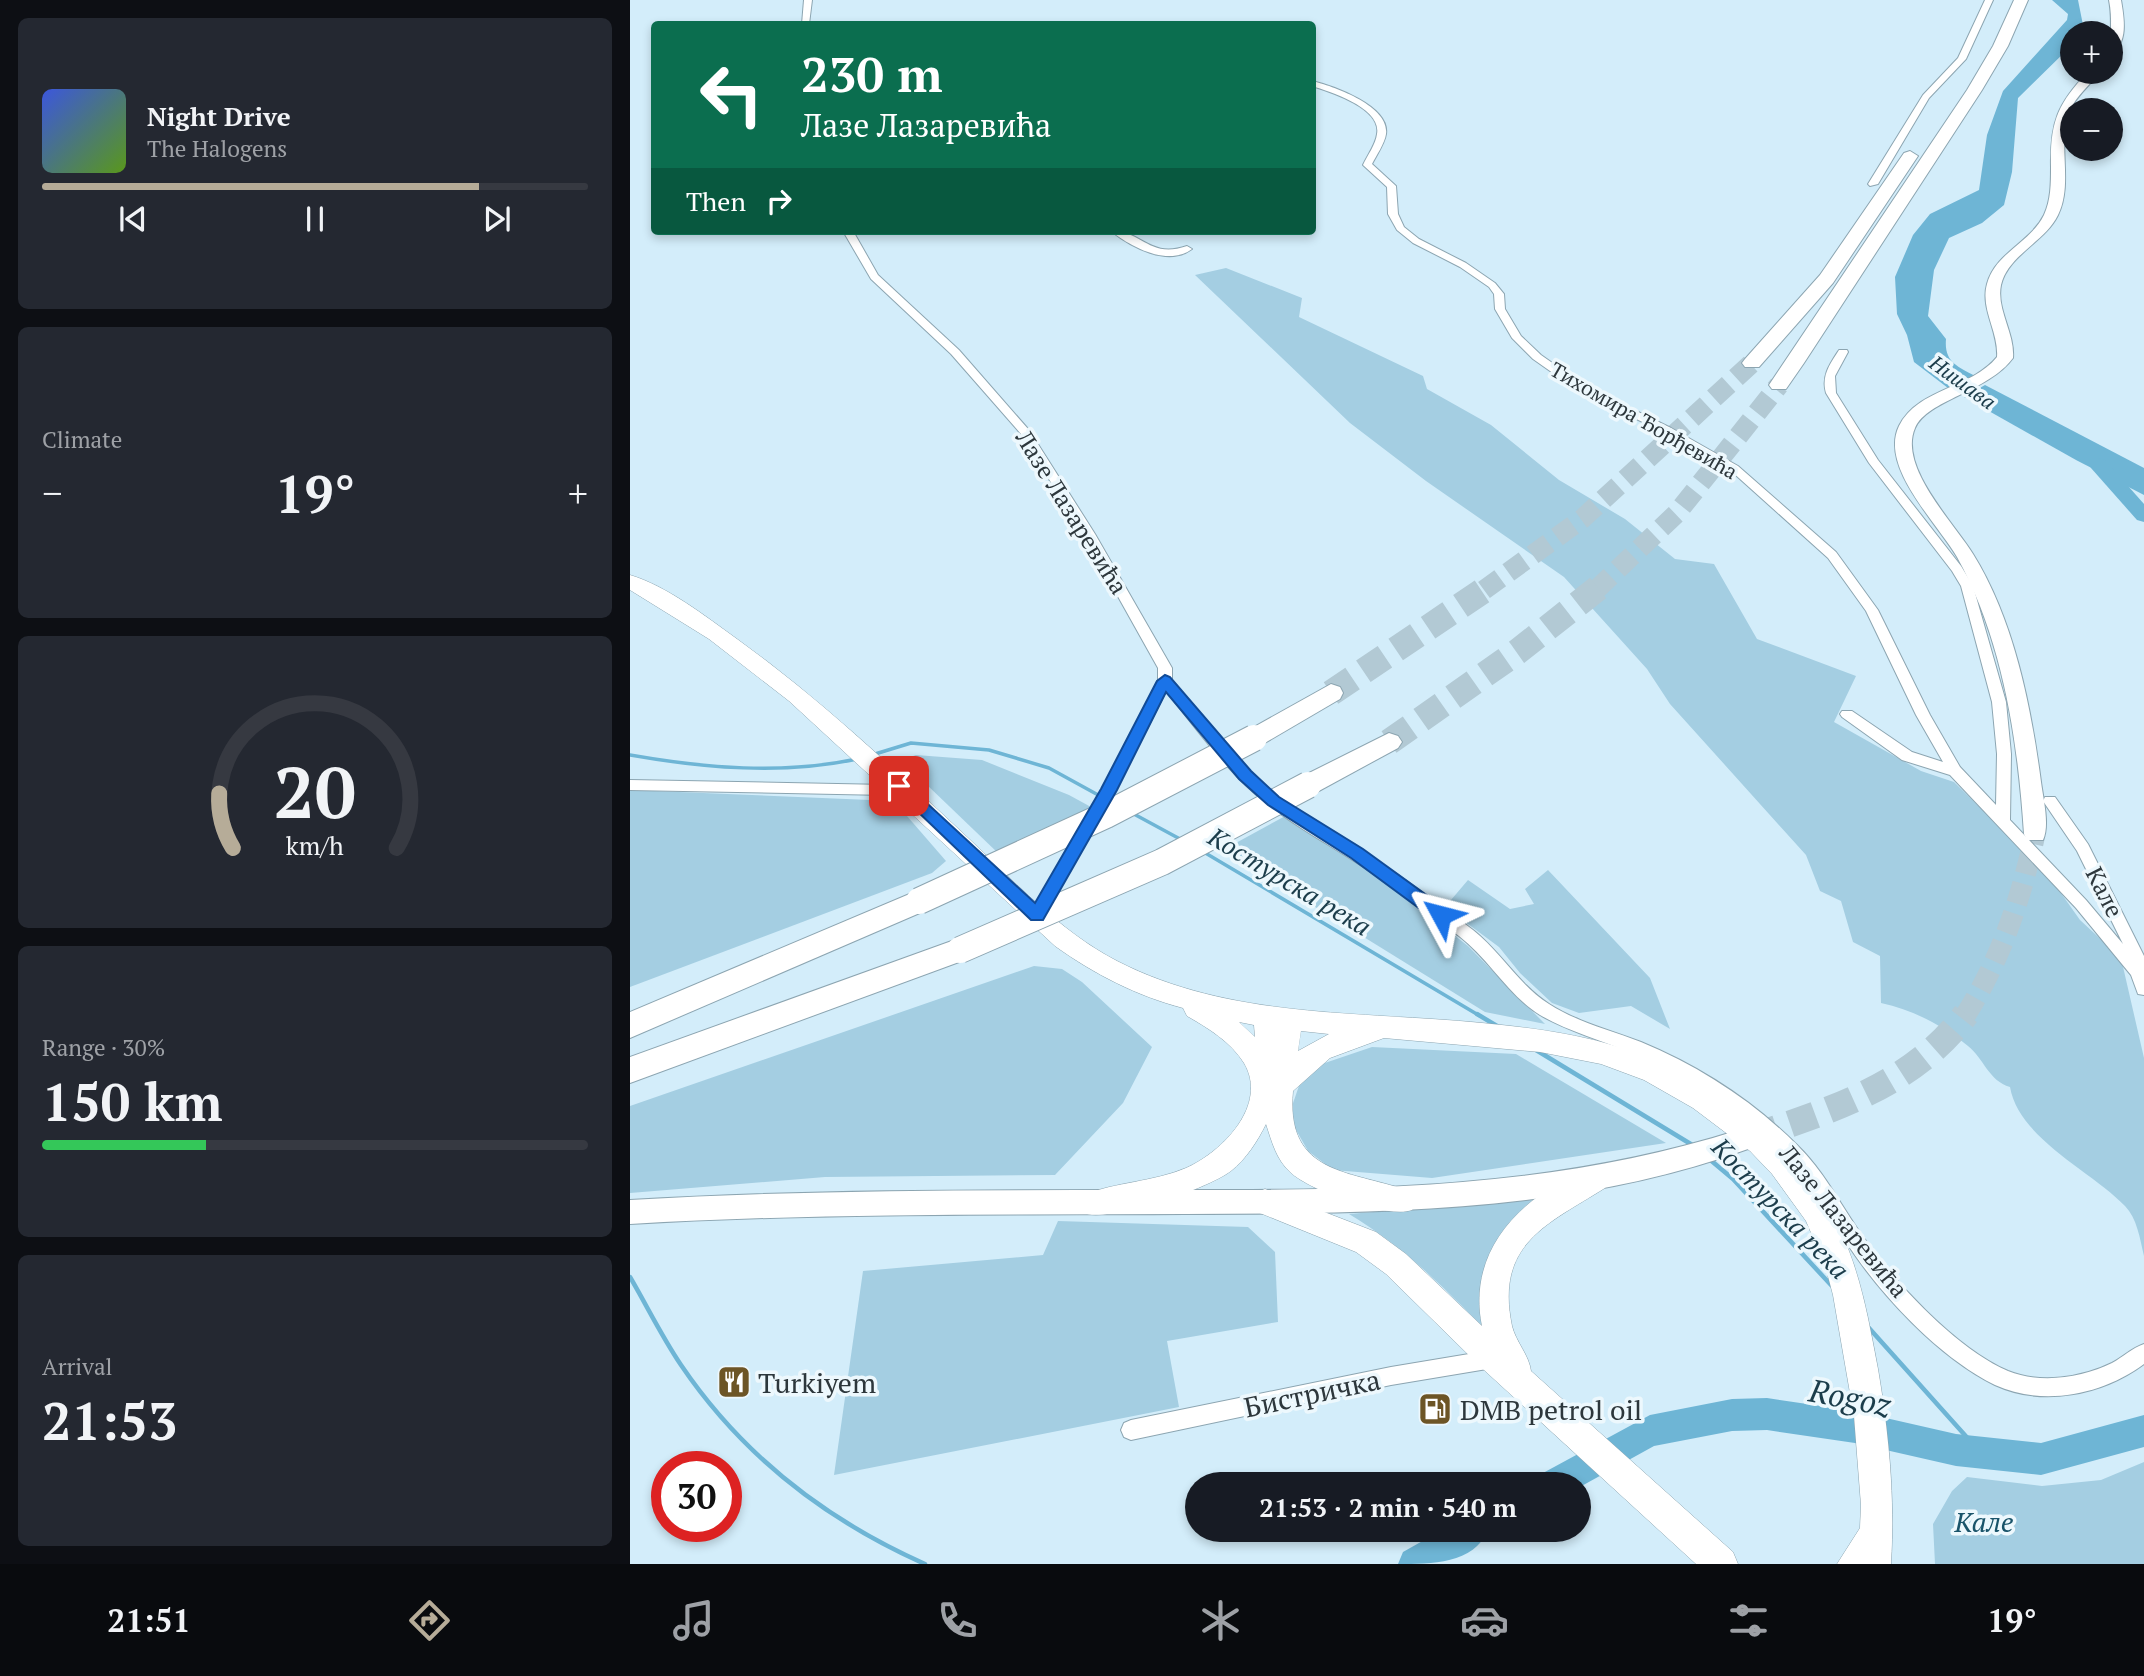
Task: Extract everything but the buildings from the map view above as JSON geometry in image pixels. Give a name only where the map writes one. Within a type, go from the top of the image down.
[{"type":"highway","points":[[1752,363],[1827,279],[1878,200],[1971,75],[2010,0]]},
{"type":"highway","points":[[1779,385],[1821,328],[1972,95],[2001,46],[2021,0]]},
{"type":"highway","points":[[630,1025],[919,901],[1106,815],[1254,738],[1331,693]]},
{"type":"highway","points":[[630,1070],[960,950],[1161,862],[1389,742]]},
{"type":"main road","points":[[2115,0],[2119,21]]},
{"type":"main road","points":[[2035,834],[2026,758],[2004,650],[1993,617],[1977,577],[1919,487],[1903,454],[1906,428],[1931,405],[1997,370],[2007,350],[2005,333],[1994,307],[1994,286],[2004,266],[2049,219],[2058,194],[2057,143],[2060,120],[2073,96],[2084,84]]},
{"type":"main road","points":[[630,581],[761,665],[899,786],[1071,946],[1106,967],[1175,997],[1218,1020],[1240,1038],[1271,1081],[1285,1143],[1297,1162],[1315,1177],[1335,1185],[1402,1201]]},
{"type":"main road","points":[[1175,997],[1279,1016],[1535,1040],[1603,1053],[1632,1064],[1717,1109],[1768,1151],[1804,1191],[1829,1231],[1840,1265],[1860,1356],[1869,1419],[1878,1531],[1874,1564]]},
{"type":"main road","points":[[1093,1204],[1177,1183],[1210,1170],[1228,1158],[1244,1140],[1271,1081],[1279,1016]]},
{"type":"main road","points":[[1271,1081],[1331,1043],[1401,1027]]},
{"type":"main road","points":[[630,1212],[965,1201],[1093,1204],[1402,1201],[1495,1195],[1595,1179],[1691,1158],[1733,1144]]},
{"type":"main road","points":[[1530,1389],[1507,1357],[1497,1331],[1493,1310],[1495,1273],[1502,1253],[1525,1223],[1595,1179]]},
{"type":"main road","points":[[1265,1202],[1366,1242],[1396,1264],[1495,1359],[1721,1564]]},
{"type":"main road","points":[[1854,1564],[1878,1531]]},
{"type":"street","points":[[807,21],[808,0]]},
{"type":"street","points":[[1873,184],[1926,97],[1962,58],[1989,0]]},
{"type":"street","points":[[808,14],[814,21]]},
{"type":"street","name":"Тихомира Ђорђевића","points":[[1316,84],[1352,99],[1378,120],[1382,133],[1367,165],[1391,186],[1396,223],[1416,241],[1463,265],[1492,285],[1499,294],[1500,309],[1517,338],[1581,388],[1667,430],[1734,468],[1832,555],[1872,610],[1923,715],[1955,771],[2081,904],[2137,972]]},
{"type":"street","name":"Лазе Лазаревића","points":[[850,235],[874,277],[955,352],[1031,441],[1132,607],[1164,668],[1165,681],[1245,775],[1274,801],[1357,853],[1424,901],[1483,947],[1525,994],[1543,1009],[1586,1030],[1677,1067],[1718,1090],[1754,1118],[1790,1148],[1814,1176],[1867,1257],[1947,1340],[1977,1364],[2005,1380],[2057,1387],[2108,1376],[2130,1365],[2144,1353]]},
{"type":"street","points":[[1125,235],[1167,254],[1176,256],[1187,249]]},
{"type":"street","points":[[1843,352],[1830,375],[1828,384],[1831,393],[1873,461],[1957,569],[1974,606],[1999,702],[2004,754],[2003,819]]},
{"type":"street","points":[[1037,915],[1109,790],[1165,681]]},
{"type":"street","name":"Тихомира Ђорђевића","points":[[1847,714],[1907,756],[1955,771]]},
{"type":"street","points":[[630,785],[887,790],[899,786]]},
{"type":"street","name":"Кале","points":[[2050,801],[2088,858],[2133,947],[2137,972],[2144,989]]},
{"type":"street","name":"Бистричка","points":[[1130,1430],[1391,1376],[1495,1359]]},
{"type":"green space","points":[[1226,268],[1302,298],[1299,317],[1423,376],[1427,389],[1491,425],[1559,480],[1625,519],[1675,559],[1714,564],[1757,639],[1856,676],[1834,722],[1921,771],[1954,782],[2046,872],[2080,920],[2121,958],[2144,1058],[2144,1256],[2138,1229],[2125,1206],[2058,1153],[2027,1123],[2016,1106],[2010,1087],[1992,1075],[1974,1051],[1927,1019],[1881,1003],[1880,956],[1853,942],[1841,901],[1820,891],[1806,855],[1670,704],[1647,669],[1564,577],[1426,481],[1350,423],[1195,275]]},
{"type":"green space","points":[[916,755],[982,760],[1069,795],[1091,807],[999,854],[901,760]]},
{"type":"green space","points":[[630,790],[894,801],[946,861],[932,873],[630,987]]},
{"type":"green space","points":[[1289,814],[1388,883],[1468,946],[1545,1024],[1485,1012],[1223,850]]},
{"type":"green space","points":[[1548,870],[1650,978],[1670,1029],[1631,1006],[1579,1013],[1552,1003],[1520,973],[1499,947],[1445,907],[1468,880],[1510,909],[1534,904],[1525,889]]},
{"type":"green space","points":[[1034,966],[1062,969],[1082,982],[1152,1047],[1123,1103],[1055,1175],[825,1177],[630,1193],[630,1106]]},
{"type":"green space","points":[[1372,1047],[1516,1054],[1666,1143],[1432,1178],[1333,1170],[1308,1151],[1295,1128],[1292,1106],[1300,1083],[1316,1066]]},
{"type":"green space","points":[[1543,1198],[1517,1219],[1496,1341],[1408,1256],[1349,1214]]},
{"type":"green space","points":[[1058,1221],[1248,1227],[1275,1252],[1278,1322],[1167,1341],[1179,1407],[834,1475],[863,1271],[1043,1255]]},
{"type":"green space","name":"Кале","points":[[2144,1462],[2144,1564],[1935,1564],[1933,1524],[1952,1491],[1967,1477],[2042,1486],[2101,1480]]},
{"type":"shaded area","points":[[2052,0],[2078,0],[2082,21],[2066,21],[2068,14]]},
{"type":"shaded area","points":[[2060,28],[2060,57],[2018,98],[2012,172],[2004,205],[1982,223],[1949,238],[1934,270],[1928,316],[1946,339],[1947,353],[1953,362],[1975,376],[1948,388],[1914,362],[1907,335],[1897,314],[1895,277],[1913,235],[1930,214],[1979,190],[1987,135],[2003,91]]},
{"type":"shaded area","points":[[1985,385],[2144,468],[2144,495],[1964,397]]},
{"type":"waterway","name":"Rogoz","points":[[2098,464],[2144,516]]},
{"type":"waterway","name":"Костурска река","points":[[875,754],[911,743],[989,750],[1049,768],[1100,796]]},
{"type":"waterway","name":"Костурска река","points":[[630,755],[744,768],[801,767],[857,759]]},
{"type":"waterway","name":"Костурска река","points":[[1132,813],[1180,839]]},
{"type":"waterway","name":"Костурска река","points":[[1202,851],[1480,1016]]},
{"type":"waterway","name":"Костурска река","points":[[1477,1014],[1497,1026]]},
{"type":"waterway","name":"Костурска река","points":[[1536,1050],[1694,1146]]},
{"type":"waterway","name":"Костурска река","points":[[1708,1158],[1733,1179],[1831,1285]]},
{"type":"waterway","points":[[630,1277],[681,1365],[705,1398],[759,1456],[820,1505],[889,1547],[925,1564]]},
{"type":"waterway","name":"Костурска река","points":[[1869,1328],[1980,1452]]},
{"type":"waterway","name":"Rogoz","points":[[1576,1472],[1650,1431],[1732,1415],[1767,1414],[1855,1427],[1956,1450],[2041,1459],[2083,1450],[2144,1431]]},
{"type":"waterway","name":"Rogoz","points":[[1415,1564],[1452,1542]]},
{"type":"tunnel","points":[[1484,590],[1582,519],[1752,363]]},
{"type":"tunnel","points":[[1596,590],[1677,513],[1779,385]]},
{"type":"tunnel","points":[[1331,693],[1487,588]]},
{"type":"tunnel","points":[[1389,742],[1517,652],[1598,588]]},
{"type":"tunnel","points":[[1965,1016],[1989,973],[2008,928],[2035,834]]},
{"type":"tunnel","points":[[1751,1137],[1841,1105],[1896,1077],[1945,1039],[1966,1014]]},
{"type":"place","name":"Turkiyem","points":[[734,1382]]},
{"type":"place","name":"DMB petrol oil","points":[[1435,1409]]},
{"type":"route","points":[[899,786],[1037,915],[1109,790],[1165,681],[1245,775],[1274,801],[1357,853],[1441,915]]},
{"type":"water label","name":"Нишава","points":[[1963,382]]}]
